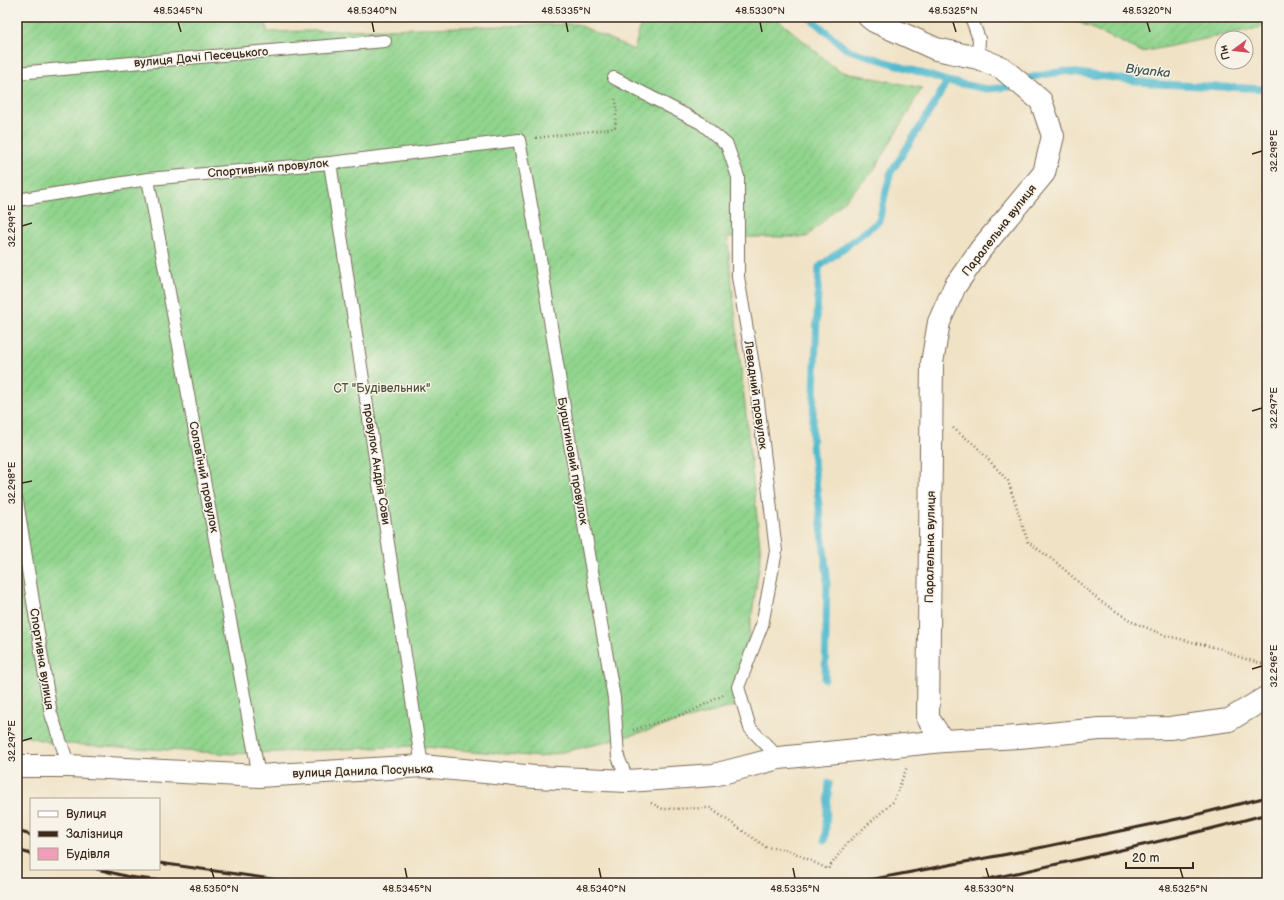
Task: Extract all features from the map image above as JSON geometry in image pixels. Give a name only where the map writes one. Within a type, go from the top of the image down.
[{"type":"street","name":"Паралельна вулиця","points":[[869,17],[874,21],[936,49],[978,58],[1002,68],[1041,101],[1053,136],[1044,173],[980,249],[955,286],[939,322],[932,363],[928,718],[943,741]]},
{"type":"street","name":"вулиця Данила Посунька","points":[[17,766],[69,766],[259,776],[422,766],[535,777],[628,781],[714,775],[779,758],[943,741],[1019,738],[1100,729],[1170,728],[1229,720],[1267,697]]},
{"type":"lane","points":[[971,17],[979,39],[978,58]]},
{"type":"lane","name":"вулиця Дачі Песецького","points":[[17,73],[385,41]]},
{"type":"lane","name":"Левадний провулок","points":[[614,78],[701,123],[727,146],[738,177],[738,277],[755,377],[776,550],[762,625],[738,687]]},
{"type":"lane","name":"Спортивний провулок","points":[[17,200],[148,179],[330,163],[519,140]]},
{"type":"lane","name":"Бурштиновий провулок","points":[[519,140],[614,698],[618,757],[628,781]]},
{"type":"lane","name":"провулок Андрія Сови","points":[[330,163],[422,766]]},
{"type":"lane","name":"Соловʼїний провулок","points":[[148,179],[259,776]]},
{"type":"lane","name":"Спортивна вулиця","points":[[17,501],[51,714],[69,766]]},
{"type":"lane","points":[[738,687],[750,728],[779,758]]},
{"type":"path","points":[[519,140],[615,128],[617,106],[613,88],[614,78]]},
{"type":"path","points":[[932,407],[949,425],[975,445],[1008,481],[1028,542],[1057,563],[1100,601],[1133,622],[1164,635],[1222,649],[1263,664],[1267,667]]},
{"type":"path","points":[[616,735],[690,712],[738,687]]},
{"type":"path","points":[[628,781],[636,795],[663,809],[710,808],[766,847],[789,850],[828,869],[847,843],[892,802],[916,744]]},
{"type":"green space","name":"СТ \"Будівельник\"","points":[[17,17],[266,17],[267,32],[577,24],[634,50],[643,17],[775,17],[839,71],[922,88],[873,172],[807,237],[727,237],[761,555],[738,705],[607,742],[540,757],[415,746],[234,754],[52,743],[17,734]]},
{"type":"green space","points":[[1068,17],[1267,17],[1267,26],[1248,30],[1214,30],[1214,37],[1142,52]]},
{"type":"building","points":[[1267,877],[1267,883],[1243,883],[1243,882]]},
{"type":"waterway","name":"Biyanka","points":[[809,17],[846,49],[947,81],[987,89],[1010,87]]},
{"type":"waterway","name":"Biyanka","points":[[1028,78],[1064,71],[1157,84],[1267,89]]},
{"type":"waterway","points":[[825,679],[827,576],[812,445],[819,267],[879,221],[890,174],[935,103],[947,81]]},
{"type":"waterway","points":[[825,840],[829,783]]},
{"type":"railway","points":[[853,883],[1029,850],[1187,817],[1267,797]]},
{"type":"railway","points":[[971,883],[1156,842],[1267,814]]},
{"type":"railway","points":[[17,831],[30,835]]},
{"type":"railway","points":[[17,850],[30,854]]},
{"type":"railway","points":[[160,863],[299,883]]},
{"type":"railway","points":[[101,870],[129,877],[178,883]]}]
